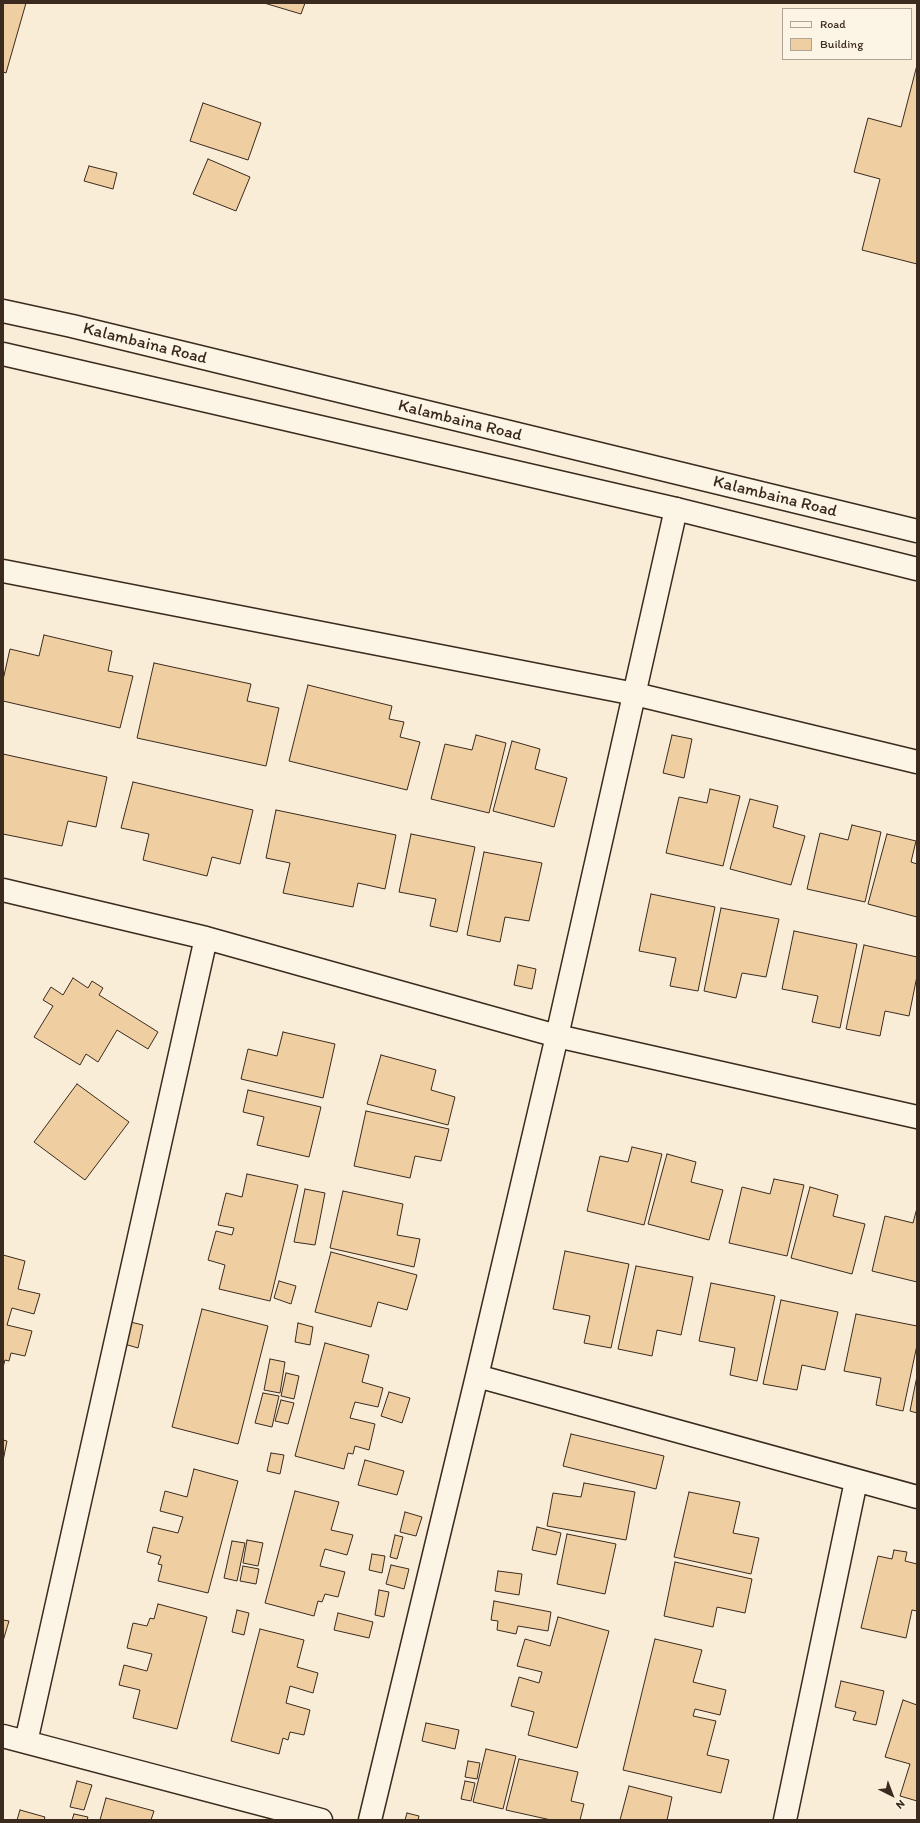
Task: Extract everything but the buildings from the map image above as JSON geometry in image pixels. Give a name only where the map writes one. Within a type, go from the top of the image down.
[{"type":"street","name":"Kalambaina Road","points":[[3,311],[72,326],[917,531]]},
{"type":"street","points":[[3,354],[676,510],[917,569]]},
{"type":"street","points":[[370,1820],[557,1036],[676,510]]},
{"type":"street","points":[[3,570],[635,694],[917,762]]},
{"type":"street","points":[[3,890],[206,938],[557,1036],[917,1117]]},
{"type":"street","points":[[26,1742],[206,938]]},
{"type":"street","points":[[477,1376],[917,1497]]},
{"type":"street","points":[[785,1820],[856,1481]]},
{"type":"street","points":[[3,1736],[321,1820]]}]
